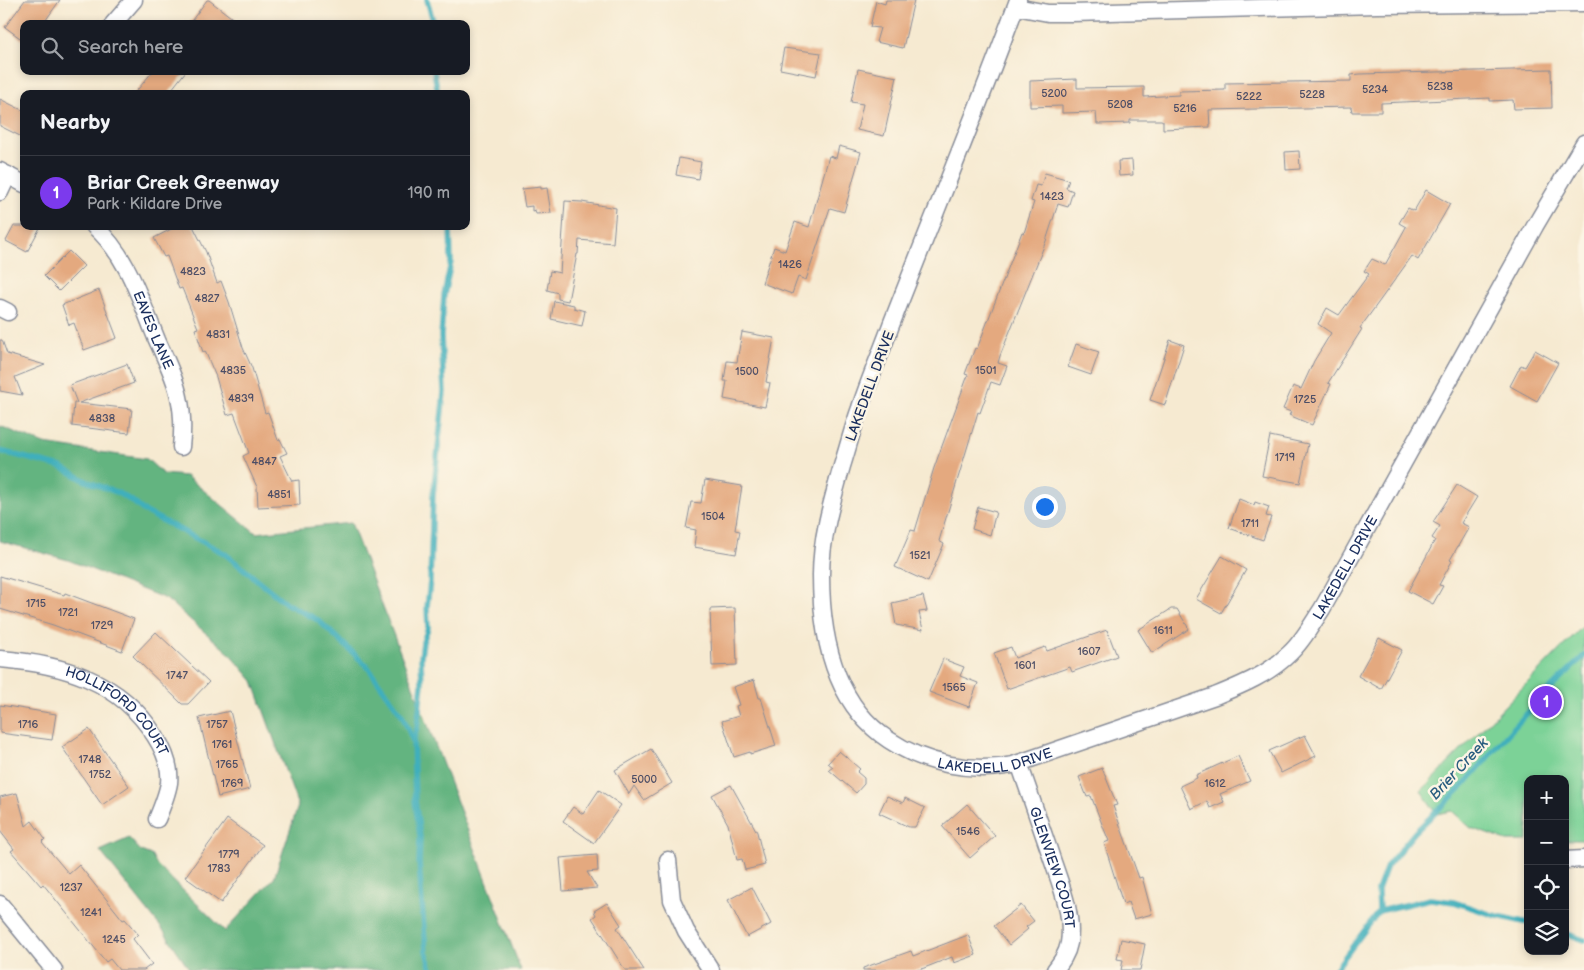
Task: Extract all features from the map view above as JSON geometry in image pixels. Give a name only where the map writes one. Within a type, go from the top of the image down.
[{"type":"street","points":[[116,20],[134,0]]},
{"type":"street","points":[[1017,4],[1048,13],[1072,13],[1377,5],[1584,3]]},
{"type":"street","name":"LAKEDELL DRIVE","points":[[1017,4],[860,407],[831,505],[823,551],[821,575],[827,643],[836,674],[852,704],[881,735],[913,754],[932,761],[970,768],[995,768],[1020,763],[1248,683],[1276,666],[1291,653],[1305,636],[1330,593],[1535,226],[1584,143]]},
{"type":"street","points":[[0,192],[4,173],[20,182]]},
{"type":"street","name":"EAVES LANE","points":[[98,230],[116,251],[128,269],[171,373],[179,396],[182,413],[183,431],[181,447]]},
{"type":"street","name":"HOLLIFORD COURT","points":[[0,659],[46,664],[68,670],[109,690],[128,703],[147,723],[163,748],[168,765],[169,782],[157,819]]},
{"type":"street","name":"GLENVIEW COURT","points":[[1020,763],[1064,895],[1069,920],[1067,950],[1063,959],[1054,970]]},
{"type":"street","points":[[1569,860],[1584,859]]},
{"type":"street","points":[[668,860],[672,900],[686,931],[711,970]]},
{"type":"street","points":[[0,904],[54,970]]},
{"type":"green space","points":[[0,426],[44,444],[147,459],[163,474],[186,476],[256,533],[351,523],[521,970],[190,970],[163,930],[100,851],[129,838],[141,851],[151,855],[157,865],[225,931],[274,878],[298,806],[253,681],[229,653],[166,599],[68,560],[0,541]]},
{"type":"green space","points":[[1584,625],[1584,840],[1569,840],[1569,775],[1524,775],[1524,841],[1507,841],[1471,828],[1452,811],[1437,814],[1421,791]]},
{"type":"building","points":[[25,0],[60,0],[46,20],[20,20],[20,38],[5,27]]},
{"type":"building","points":[[207,0],[209,0],[235,20],[192,20]]},
{"type":"building","points":[[886,0],[914,0],[903,48],[876,42],[880,28],[870,27],[876,1],[885,4]]},
{"type":"building","points":[[784,48],[821,53],[816,76],[780,69]]},
{"type":"building","points":[[858,69],[897,77],[884,136],[857,130],[863,104],[851,102]]},
{"type":"building","points":[[1551,69],[1552,108],[1514,109],[1513,100],[1490,101],[1490,98],[1381,103],[1381,112],[1352,112],[1351,107],[1209,110],[1210,127],[1163,129],[1163,121],[1161,120],[1130,120],[1130,123],[1097,124],[1096,112],[1062,113],[1062,106],[1030,107],[1030,81],[1077,79],[1077,88],[1144,87],[1144,97],[1179,95],[1179,91],[1225,90],[1225,83],[1351,81],[1351,75],[1360,74]]},
{"type":"building","points":[[150,75],[183,75],[171,90],[137,90]]},
{"type":"building","points":[[0,99],[20,109],[20,136],[0,126]]},
{"type":"building","points":[[839,146],[861,152],[844,212],[830,208],[806,280],[798,277],[792,294],[762,283],[774,247],[785,251],[795,222],[809,227],[829,156],[836,158]]},
{"type":"building","points":[[1299,151],[1300,169],[1286,170],[1285,152]]},
{"type":"building","points":[[679,158],[701,162],[698,179],[676,175]]},
{"type":"building","points":[[1132,160],[1133,175],[1119,176],[1118,161]]},
{"type":"building","points":[[1045,173],[1069,180],[1066,188],[1073,191],[1068,207],[1058,204],[1046,241],[1000,356],[998,363],[1007,366],[1000,385],[991,382],[980,413],[978,412],[939,541],[944,544],[928,582],[895,567],[911,530],[915,531],[934,468],[968,375],[965,374],[975,348],[977,349],[1022,232],[1024,233],[1034,202],[1031,201],[1036,185],[1041,186]]},
{"type":"building","points":[[541,187],[541,189],[547,188],[551,213],[536,214],[535,210],[532,211],[532,206],[525,207],[522,189]]},
{"type":"building","points":[[1426,190],[1450,204],[1418,260],[1412,256],[1360,328],[1362,329],[1328,383],[1331,384],[1312,425],[1289,415],[1291,412],[1283,409],[1293,386],[1301,389],[1314,361],[1331,333],[1318,324],[1327,308],[1339,315],[1369,274],[1364,271],[1372,259],[1385,265],[1406,227],[1399,223],[1408,208],[1414,211]]},
{"type":"building","points":[[565,201],[616,208],[613,243],[579,240],[578,254],[568,301],[558,299],[558,293],[547,290],[550,271],[560,273]]},
{"type":"building","points":[[14,226],[20,226],[20,230],[39,230],[27,252],[6,241]]},
{"type":"building","points":[[169,230],[195,230],[206,252],[217,283],[221,281],[243,348],[252,368],[265,413],[268,412],[278,440],[280,439],[287,453],[280,456],[292,481],[299,480],[300,505],[258,507],[257,487],[243,456],[249,453],[234,413],[227,415],[216,377],[205,351],[203,352],[195,329],[198,328],[182,288],[179,289],[167,256],[164,257],[154,238]]},
{"type":"building","points":[[69,251],[84,266],[59,291],[44,276]]},
{"type":"building","points":[[99,290],[117,338],[84,350],[74,323],[69,325],[62,305]]},
{"type":"building","points":[[554,301],[574,305],[574,308],[585,311],[582,326],[551,319]]},
{"type":"building","points":[[742,332],[774,338],[766,382],[770,383],[765,407],[724,399],[727,381],[724,381],[727,361],[737,362]]},
{"type":"building","points":[[0,340],[2,340],[7,354],[45,365],[15,377],[22,395],[0,391]]},
{"type":"building","points":[[1170,340],[1184,345],[1165,405],[1150,400]]},
{"type":"building","points":[[1076,344],[1099,352],[1091,375],[1068,367]]},
{"type":"building","points":[[1535,350],[1558,363],[1537,401],[1510,386],[1521,365],[1525,367]]},
{"type":"building","points":[[127,364],[134,383],[79,403],[132,409],[129,433],[72,426],[74,403],[77,403],[70,385]]},
{"type":"building","points":[[1270,436],[1308,444],[1300,483],[1262,476]]},
{"type":"building","points":[[705,480],[742,486],[735,530],[740,531],[736,554],[694,547],[696,530],[686,528],[691,502],[701,503]]},
{"type":"building","points":[[1457,485],[1477,497],[1461,523],[1469,527],[1450,560],[1452,561],[1439,585],[1443,586],[1433,604],[1408,591],[1435,540],[1432,538],[1440,526],[1433,522]]},
{"type":"building","points":[[1239,499],[1254,505],[1255,502],[1269,507],[1266,516],[1271,517],[1263,540],[1229,528]]},
{"type":"building","points":[[978,507],[996,512],[990,535],[972,529]]},
{"type":"building","points":[[1222,556],[1246,570],[1221,613],[1196,599]]},
{"type":"building","points":[[0,576],[64,595],[65,593],[134,619],[122,651],[53,625],[0,609]]},
{"type":"building","points":[[923,596],[927,611],[919,612],[923,630],[896,625],[892,603]]},
{"type":"building","points":[[735,608],[737,665],[712,666],[710,609]]},
{"type":"building","points":[[1171,609],[1177,609],[1189,629],[1152,653],[1138,630]]},
{"type":"building","points":[[1107,630],[1117,656],[1072,672],[1070,667],[1007,689],[994,653],[1011,647],[1015,658],[1045,647],[1047,651]]},
{"type":"building","points":[[156,632],[209,682],[188,704],[182,704],[133,656]]},
{"type":"building","points":[[1379,638],[1402,650],[1381,689],[1358,676]]},
{"type":"building","points":[[943,659],[964,667],[960,676],[978,683],[969,707],[929,692]]},
{"type":"building","points":[[754,680],[776,746],[734,757],[722,721],[739,716],[736,706],[739,705],[733,687]]},
{"type":"building","points":[[0,705],[56,714],[52,740],[0,733]]},
{"type":"building","points":[[230,711],[250,789],[218,797],[199,718]]},
{"type":"building","points":[[89,729],[129,786],[102,805],[62,747]]},
{"type":"building","points":[[1305,735],[1316,756],[1281,773],[1269,751]]},
{"type":"building","points":[[651,749],[672,783],[644,800],[634,786],[629,794],[615,770]]},
{"type":"building","points":[[839,751],[860,769],[857,772],[864,778],[864,784],[856,793],[829,770],[833,767],[828,763]]},
{"type":"building","points":[[1238,756],[1250,781],[1220,794],[1224,802],[1210,808],[1207,801],[1191,809],[1180,786],[1197,778],[1196,775]]},
{"type":"building","points":[[1102,768],[1117,805],[1113,806],[1139,878],[1142,877],[1152,914],[1134,919],[1128,902],[1123,904],[1104,843],[1109,841],[1091,796],[1087,797],[1079,777]]},
{"type":"building","points":[[731,785],[757,832],[765,865],[745,870],[742,859],[737,860],[728,824],[712,795]]},
{"type":"building","points":[[599,790],[621,805],[594,843],[563,821],[573,807],[583,814]]},
{"type":"building","points":[[17,793],[26,826],[32,821],[45,839],[42,842],[69,874],[79,865],[123,920],[125,919],[138,934],[133,939],[152,964],[144,970],[119,970],[110,959],[106,962],[43,884],[41,886],[11,851],[14,849],[0,831],[0,797]]},
{"type":"building","points":[[887,796],[903,803],[905,798],[925,808],[915,827],[909,827],[879,813]]},
{"type":"building","points":[[967,804],[995,836],[970,858],[942,826]]},
{"type":"building","points":[[227,819],[263,845],[221,903],[185,877]]},
{"type":"building","points":[[597,855],[598,871],[587,872],[597,888],[563,891],[560,858]]},
{"type":"building","points":[[752,887],[771,924],[747,937],[728,900]]},
{"type":"building","points":[[607,903],[621,925],[617,928],[644,970],[625,970],[592,918],[596,915],[594,911]]},
{"type":"building","points":[[1021,905],[1034,921],[1026,927],[1028,929],[1009,945],[994,926]]},
{"type":"building","points":[[968,935],[976,955],[954,963],[952,957],[919,970],[863,970],[863,968],[911,951],[913,956]]},
{"type":"building","points":[[1121,939],[1145,944],[1140,970],[1121,970],[1123,960],[1117,959]]},
{"type":"waterway","points":[[427,0],[433,20]]},
{"type":"waterway","points":[[435,75],[437,90]]},
{"type":"waterway","points":[[413,741],[417,728],[422,684],[421,657],[423,642],[428,628],[427,607],[430,581],[433,496],[444,392],[441,336],[444,295],[451,262],[450,230]]},
{"type":"waterway","points":[[0,451],[61,467],[86,481],[116,492],[132,501],[144,511],[224,553],[287,604],[318,620],[367,666],[402,715],[413,741],[415,800],[420,837],[421,891],[426,951],[431,970]]},
{"type":"waterway","name":"Brier Creek","points":[[1379,911],[1378,890],[1387,866],[1415,832],[1464,785],[1507,735],[1584,656]]},
{"type":"waterway","points":[[1379,911],[1430,899],[1454,902],[1493,915],[1524,922]]},
{"type":"waterway","points":[[1335,970],[1379,911]]},
{"type":"waterway","points":[[1569,934],[1584,940]]},
{"type":"place","name":"Briar Creek Greenway","points":[[1546,702]]}]
